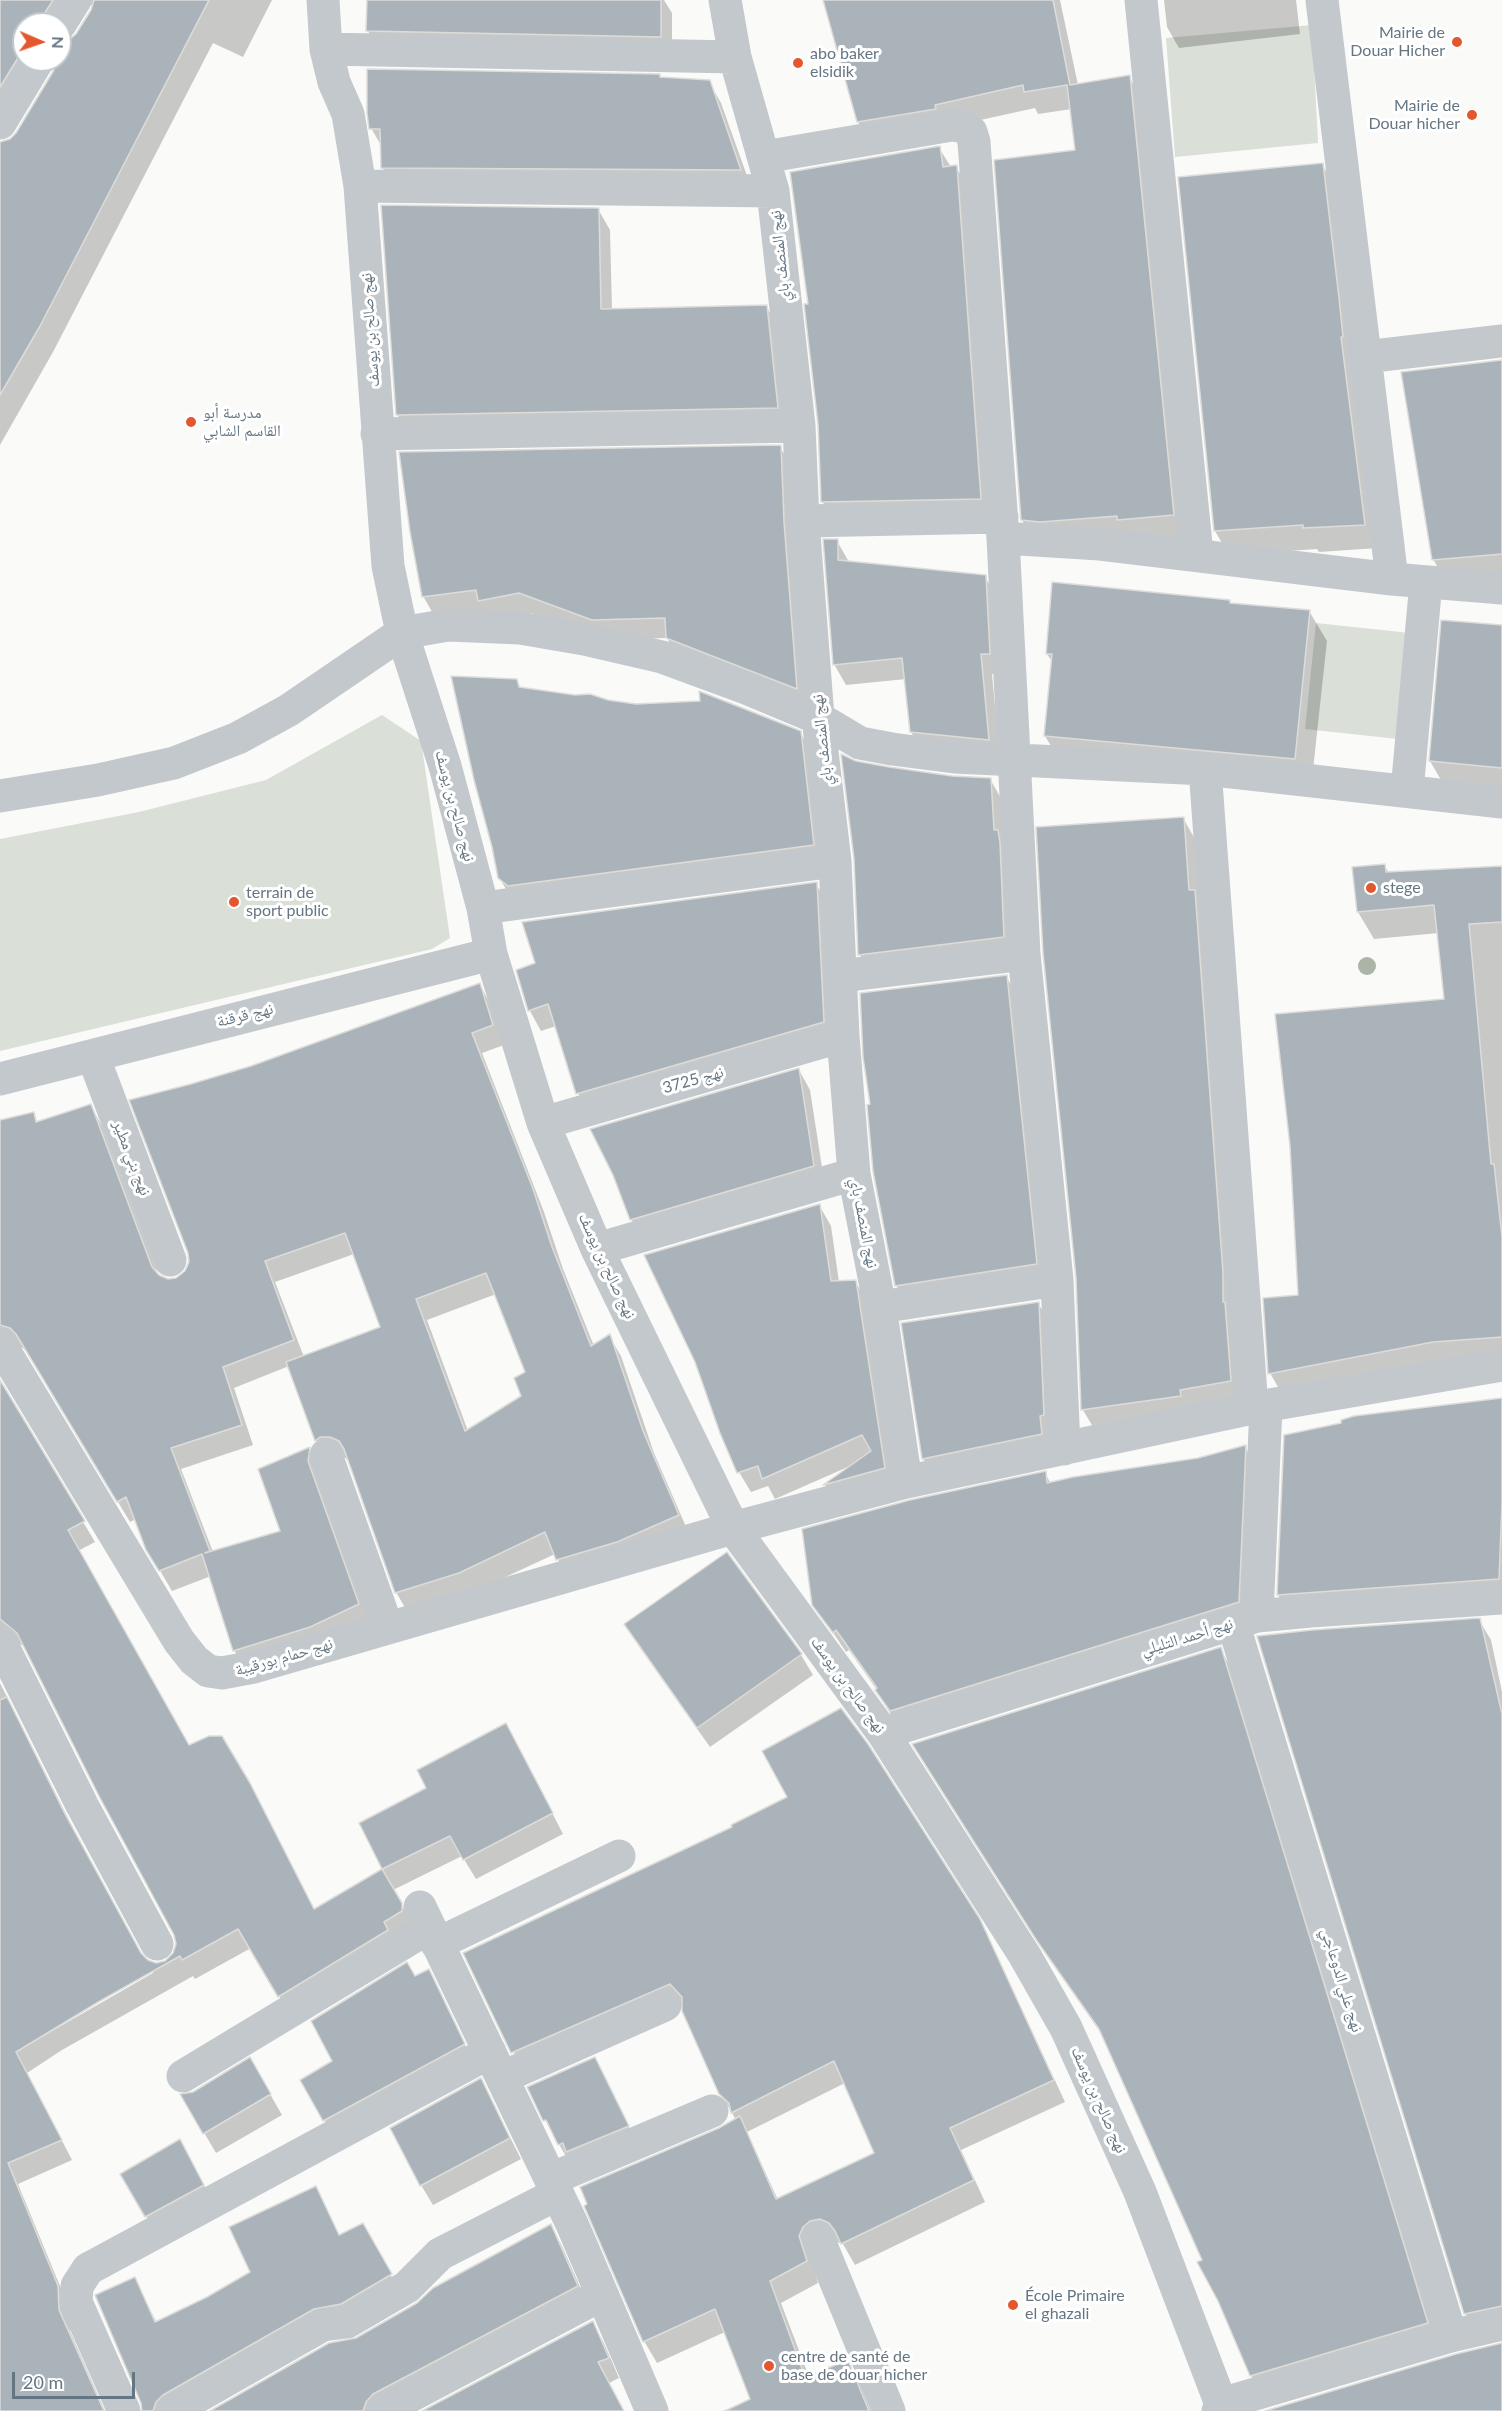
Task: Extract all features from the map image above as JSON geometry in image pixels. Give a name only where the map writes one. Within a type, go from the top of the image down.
[{"type":"street","name":"نهج صالح بن يوسف","points":[[323,0],[326,49],[334,81],[345,101],[360,186],[376,434],[388,566],[402,633],[446,766],[483,908],[491,954],[543,1124],[597,1249],[733,1528],[883,1733],[1019,1947],[1066,2028],[1140,2192],[1220,2408]]},
{"type":"street","name":"نهج المنصف باي","points":[[725,0],[735,57],[773,191],[799,426],[803,521],[818,718],[835,861],[843,1036],[854,1174],[880,1308],[906,1482]]},
{"type":"street","points":[[1141,0],[1197,554]]},
{"type":"street","points":[[1322,0],[1392,579]]},
{"type":"street","points":[[326,49],[735,57]]},
{"type":"street","points":[[0,123],[31,72]]},
{"type":"street","points":[[764,157],[952,125],[965,127],[970,132],[976,156],[1003,528],[1024,954],[1057,1280],[1064,1449]]},
{"type":"street","points":[[360,186],[773,191]]},
{"type":"street","points":[[1365,357],[1502,341]]},
{"type":"street","points":[[376,434],[799,426]]},
{"type":"street","points":[[803,521],[1003,528],[1100,544],[1392,579],[1502,588]]},
{"type":"street","points":[[1407,791],[1426,582]]},
{"type":"street","points":[[0,796],[98,780],[174,763],[238,738],[289,710],[402,633],[448,625],[520,628],[584,639],[662,657],[818,718],[860,743],[924,754],[1205,769],[1502,802]]},
{"type":"street","name":"نهج علي الدوعاجي","points":[[1205,769],[1259,1407],[1245,1620],[1451,2336]]},
{"type":"street","points":[[483,908],[835,861]]},
{"type":"street","name":"نهج قرقنة","points":[[0,1080],[199,1027],[491,954]]},
{"type":"street","points":[[840,976],[1024,954]]},
{"type":"street","name":"نهج 3725","points":[[543,1124],[843,1036]]},
{"type":"street","name":"نهج بني مطير","points":[[93,1056],[170,1260]]},
{"type":"street","points":[[597,1249],[854,1174]]},
{"type":"street","points":[[880,1308],[1057,1280]]},
{"type":"street","name":"نهج حمام بورقيبة","points":[[0,1344],[179,1641],[208,1671],[222,1673],[254,1667],[733,1528],[906,1482],[1259,1407],[1502,1365]]},
{"type":"street","points":[[326,1455],[387,1627]]},
{"type":"street","name":"نهج أحمد التليلي","points":[[883,1733],[1245,1620],[1311,1611],[1502,1598]]},
{"type":"street","points":[[0,1641],[11,1688],[82,1805],[157,1944]]},
{"type":"street","points":[[183,2076],[428,1926],[619,1856]]},
{"type":"street","points":[[428,1926],[572,2224],[652,2411]]},
{"type":"street","points":[[124,2411],[76,2302],[77,2286],[88,2270],[496,2065],[665,2006]]},
{"type":"street","points":[[172,2411],[323,2325],[347,2322],[407,2287],[440,2254],[554,2186],[712,2111]]},
{"type":"street","points":[[818,2238],[889,2411]]},
{"type":"street","points":[[382,2411],[601,2295]]},
{"type":"street","points":[[1220,2408],[1451,2336],[1502,2324]]},
{"type":"shaded area","points":[[1312,25],[1318,143],[1175,157],[1166,38]]},
{"type":"shaded area","points":[[1316,623],[1410,633],[1398,739],[1305,729]]},
{"type":"shaded area","name":"terrain de sport public","points":[[382,715],[421,741],[450,938],[432,949],[0,1051],[0,839],[139,812],[266,780]]},
{"type":"building","points":[[0,0],[53,0],[45,12],[12,12],[12,68],[0,87]]},
{"type":"building","points":[[94,0],[209,0],[40,326],[0,395],[0,142],[10,139],[16,133],[53,72],[72,72],[72,37],[91,10]]},
{"type":"building","points":[[367,0],[661,0],[661,37],[366,31]]},
{"type":"building","points":[[823,0],[1053,0],[1070,85],[1130,75],[1174,515],[1117,520],[1117,516],[1040,522],[1021,520],[994,160],[1075,150],[1067,85],[1024,92],[1023,85],[935,105],[936,109],[857,122]]},
{"type":"building","points":[[367,69],[660,74],[660,77],[710,80],[741,170],[381,168],[380,129],[369,129]]},
{"type":"building","points":[[940,146],[943,167],[957,165],[981,499],[821,502],[818,424],[804,304],[808,304],[790,172]]},
{"type":"building","points":[[1323,163],[1339,298],[1343,337],[1341,337],[1365,525],[1303,528],[1303,525],[1214,531],[1178,177]]},
{"type":"building","points":[[381,205],[599,208],[601,309],[767,305],[778,408],[396,415]]},
{"type":"building","points":[[1502,360],[1502,554],[1432,560],[1401,372]]},
{"type":"building","points":[[781,445],[784,522],[797,689],[666,638],[665,618],[592,620],[519,593],[478,601],[476,590],[422,597],[399,452]]},
{"type":"building","points":[[823,539],[838,539],[838,560],[986,575],[990,654],[981,654],[989,740],[910,732],[902,658],[833,665]]},
{"type":"building","points":[[1052,582],[1310,610],[1295,759],[1044,736],[1052,654],[1046,654]]},
{"type":"building","points":[[1441,620],[1502,625],[1502,768],[1429,761]]},
{"type":"building","points":[[451,676],[517,679],[519,687],[575,695],[590,694],[608,700],[636,704],[700,701],[699,691],[801,731],[814,845],[508,886],[498,878]]},
{"type":"building","points":[[841,754],[856,761],[889,767],[952,776],[991,778],[994,830],[998,830],[1000,843],[1004,937],[858,955],[854,859]]},
{"type":"building","points":[[1184,817],[1189,890],[1195,890],[1223,1273],[1223,1302],[1225,1302],[1231,1381],[1180,1390],[1181,1396],[1081,1410],[1076,1278],[1043,953],[1036,827]]},
{"type":"building","points":[[1385,864],[1386,872],[1502,866],[1502,922],[1469,924],[1491,1164],[1494,1164],[1502,1237],[1502,1337],[1433,1342],[1268,1374],[1263,1298],[1298,1295],[1290,1146],[1275,1014],[1444,999],[1434,905],[1357,912],[1352,867]]},
{"type":"building","points":[[817,882],[824,1022],[576,1094],[548,1004],[528,1011],[516,970],[535,963],[522,922]]},
{"type":"building","points":[[1007,975],[1037,1264],[895,1286],[873,1171],[867,1105],[870,1104],[863,1057],[860,993]]},
{"type":"building","points":[[480,983],[493,1025],[472,1033],[533,1189],[552,1247],[591,1346],[610,1334],[643,1431],[679,1515],[617,1542],[556,1560],[545,1532],[459,1573],[395,1593],[344,1449],[339,1441],[330,1437],[320,1437],[315,1441],[286,1362],[380,1327],[345,1233],[265,1261],[294,1340],[223,1367],[242,1425],[171,1448],[210,1551],[205,1553],[280,1531],[258,1469],[310,1447],[308,1461],[359,1604],[310,1627],[233,1651],[202,1554],[159,1571],[146,1550],[126,1497],[117,1502],[16,1334],[10,1328],[0,1325],[0,1120],[34,1112],[36,1122],[91,1104],[152,1267],[159,1275],[168,1279],[176,1278],[185,1271],[189,1262],[188,1253],[129,1100],[251,1066]],"holes":[[[486,1273],[525,1372],[514,1378],[521,1396],[465,1431],[416,1299]]]},
{"type":"building","points":[[799,1068],[814,1166],[630,1220],[613,1175],[590,1129]]},
{"type":"building","points":[[820,1204],[831,1281],[856,1280],[885,1468],[823,1485],[871,1451],[862,1435],[762,1479],[758,1466],[737,1473],[695,1362],[644,1255]]},
{"type":"building","points":[[1039,1302],[1044,1415],[1040,1416],[1042,1434],[922,1459],[901,1323]]},
{"type":"building","points":[[0,1380],[85,1521],[68,1530],[189,1745],[209,1736],[222,1736],[250,1783],[314,1909],[382,1869],[402,1903],[402,1911],[384,1922],[388,1930],[278,1997],[238,1929],[182,1960],[180,1956],[16,2052],[62,2140],[8,2163],[58,2286],[59,2310],[104,2411],[0,2411],[0,1700],[7,1697],[65,1814],[141,1953],[148,1960],[156,1963],[165,1961],[173,1953],[176,1944],[174,1935],[99,1796],[17,1633],[0,1619]]},
{"type":"building","points":[[1502,1398],[1499,1579],[1277,1595],[1284,1435],[1341,1423],[1341,1420],[1354,1416]]},
{"type":"building","points":[[1246,1445],[1239,1602],[890,1711],[875,1690],[877,1688],[836,1630],[833,1633],[812,1605],[802,1529],[910,1500],[1046,1471],[1047,1483],[1198,1458]]},
{"type":"building","points":[[727,1552],[802,1654],[697,1728],[624,1624]]},
{"type":"building","points":[[1480,1618],[1502,1714],[1502,2306],[1464,2314],[1257,1636]]},
{"type":"building","points":[[1221,1647],[1428,2323],[1250,2376],[1218,2301],[1197,2262],[1202,2260],[1099,2029],[1037,1941],[912,1744]]},
{"type":"building","points":[[841,1708],[868,1744],[980,1919],[1054,2080],[950,2128],[974,2180],[841,2244],[829,2223],[820,2219],[810,2221],[803,2227],[799,2236],[807,2261],[770,2281],[805,2377],[848,2360],[869,2411],[725,2411],[750,2399],[715,2309],[643,2342],[584,2206],[587,2204],[580,2187],[719,2128],[740,2116],[776,2199],[874,2153],[834,2061],[731,2113],[729,2103],[719,2094],[682,2011],[682,1997],[670,1984],[511,2053],[463,1953],[732,1827],[731,1825],[787,1797],[762,1751]]},
{"type":"building","points":[[506,1723],[553,1813],[463,1860],[450,1836],[382,1869],[359,1823],[426,1788],[417,1770]]},
{"type":"building","points":[[407,1962],[415,1976],[429,1969],[465,2044],[323,2121],[300,2080],[332,2061],[311,2021]]},
{"type":"building","points":[[250,2057],[271,2094],[203,2134],[180,2094],[193,2092]]},
{"type":"building","points":[[595,2057],[629,2126],[566,2152],[563,2143],[558,2145],[546,2120],[543,2121],[527,2087]]},
{"type":"building","points":[[481,2078],[510,2138],[420,2186],[390,2128]]},
{"type":"building","points":[[180,2139],[204,2185],[145,2217],[120,2174]]},
{"type":"building","points":[[316,2186],[339,2235],[363,2223],[392,2274],[341,2304],[314,2309],[163,2395],[156,2402],[153,2411],[142,2411],[141,2403],[95,2295],[135,2277],[155,2322],[207,2297],[250,2272],[229,2227]]},
{"type":"building","points":[[551,2224],[578,2286],[373,2394],[366,2402],[363,2411],[210,2411],[329,2343],[356,2338],[417,2303],[433,2288]]},
{"type":"building","points":[[593,2321],[609,2358],[598,2362],[624,2411],[422,2411]]},
{"type":"building","points":[[1502,2343],[1502,2411],[1265,2411],[1456,2354]]},
{"type":"place","name":"Mairie de Douar Hicher","points":[[1457,42]]},
{"type":"place","name":"abo baker elsidik","points":[[798,63]]},
{"type":"place","name":"Mairie de Douar hicher","points":[[1472,115]]},
{"type":"place","name":"مدرسة أبو القاسم الشابي","points":[[191,422]]},
{"type":"place","name":"stege","points":[[1371,888]]},
{"type":"place","name":"terrain de sport public","points":[[234,902]]},
{"type":"place","name":"École Primaire el ghazali","points":[[1013,2305]]},
{"type":"place","name":"centre de santé de base de douar hicher","points":[[769,2366]]}]
